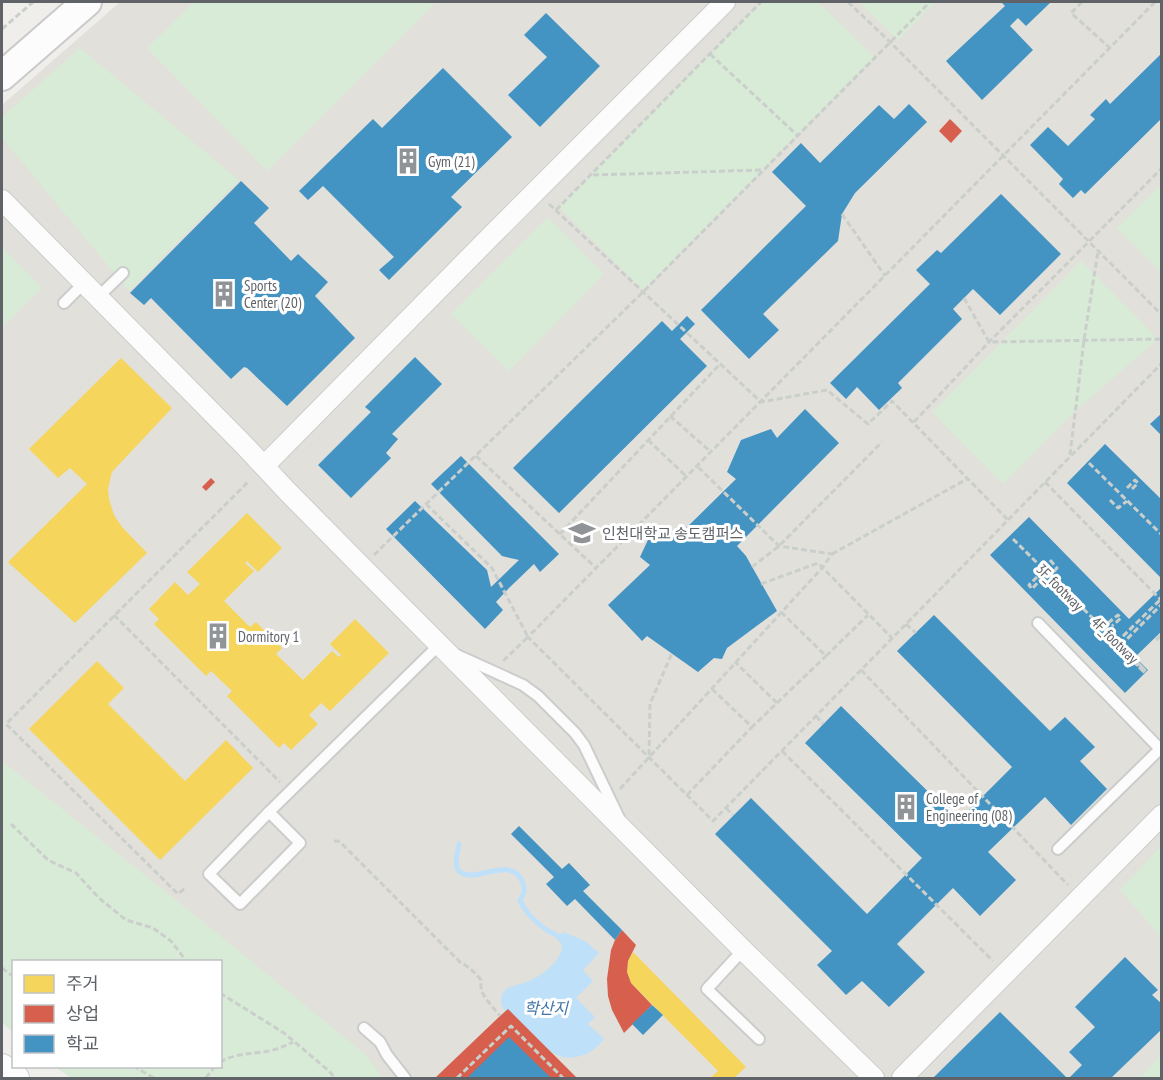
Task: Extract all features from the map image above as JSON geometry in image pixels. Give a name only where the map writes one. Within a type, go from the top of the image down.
[{"type":"main road","points":[[2,53],[60,2]]},
{"type":"main road","points":[[2,76],[87,2]]},
{"type":"street","points":[[702,24],[706,2]]},
{"type":"street","points":[[264,466],[725,2]]},
{"type":"street","points":[[2,200],[362,567],[743,950],[874,1078]]},
{"type":"street","points":[[902,1078],[1161,815]]},
{"type":"street","points":[[2,1067],[16,1078]]},
{"type":"lane","points":[[98,297],[123,273]]},
{"type":"lane","points":[[64,303],[84,283]]},
{"type":"lane","points":[[1038,623],[1161,750],[1058,849]]},
{"type":"lane","points":[[269,812],[300,843],[240,904],[209,874],[269,812],[443,648],[523,685],[538,696],[584,745],[626,831]]},
{"type":"lane","points":[[743,950],[707,989],[759,1039]]},
{"type":"lane","points":[[364,1028],[380,1042],[405,1078]]},
{"type":"path","points":[[2,29],[33,2]]},
{"type":"path","points":[[556,210],[760,2]]},
{"type":"path","points":[[848,2],[1161,315]]},
{"type":"path","points":[[362,567],[643,292],[930,2]]},
{"type":"path","points":[[1081,2],[1071,13],[1110,48]]},
{"type":"path","points":[[494,671],[1155,2]]},
{"type":"path","points":[[710,54],[797,135]]},
{"type":"path","points":[[913,423],[989,342],[1161,169]]},
{"type":"path","points":[[591,175],[764,170]]},
{"type":"path","points":[[536,191],[761,402]]},
{"type":"path","points":[[842,214],[885,276]]},
{"type":"path","points":[[1070,457],[1084,340],[1098,250]]},
{"type":"path","points":[[964,298],[989,342]]},
{"type":"path","points":[[989,342],[1161,339]]},
{"type":"path","points":[[426,504],[492,568],[528,637],[713,821],[1161,363]]},
{"type":"path","points":[[560,534],[720,364]]},
{"type":"path","points":[[761,402],[827,390],[868,424],[892,401],[1008,520]]},
{"type":"path","points":[[670,416],[711,452]]},
{"type":"path","points":[[648,440],[687,476]]},
{"type":"path","points":[[752,567],[779,546],[882,442]]},
{"type":"path","points":[[476,456],[596,567]]},
{"type":"path","points":[[1089,463],[1161,536]]},
{"type":"path","points":[[697,466],[779,546],[832,554]]},
{"type":"path","points":[[1105,478],[1161,536]]},
{"type":"path","points":[[611,800],[822,568],[832,554],[968,479]]},
{"type":"path","points":[[184,889],[178,894],[6,723],[249,481]]},
{"type":"path","points":[[1045,482],[1161,600],[1117,644]]},
{"type":"path","points":[[1118,493],[1161,536]]},
{"type":"path","points":[[1110,500],[1118,508],[1126,500],[1161,536]]},
{"type":"path","name":"4F_footway","points":[[1013,539],[1145,670],[1117,642],[1161,600]]},
{"type":"path","name":"3F_footway","points":[[1117,644],[1028,554],[1144,673],[1116,643],[1161,600]]},
{"type":"path","points":[[1050,560],[1057,568],[1050,576],[1144,673]]},
{"type":"path","points":[[761,584],[818,563],[892,638]]},
{"type":"path","points":[[1042,568],[1125,652]]},
{"type":"path","points":[[781,612],[826,656]]},
{"type":"path","points":[[687,795],[868,614]]},
{"type":"path","points":[[114,615],[262,764]]},
{"type":"path","points":[[1108,623],[1118,615],[1121,618],[1112,626]]},
{"type":"path","points":[[906,624],[916,633]]},
{"type":"path","points":[[1156,640],[1161,635]]},
{"type":"path","points":[[1117,644],[1130,658]]},
{"type":"path","points":[[649,756],[650,704],[672,653]]},
{"type":"path","points":[[735,662],[777,703]]},
{"type":"path","points":[[861,670],[1079,897]]},
{"type":"path","points":[[711,688],[752,728]]},
{"type":"path","points":[[816,716],[823,724]]},
{"type":"path","points":[[782,751],[994,962]]},
{"type":"path","points":[[726,808],[733,815]]},
{"type":"path","points":[[11,824],[48,860],[76,873],[99,898],[126,920],[153,927],[171,941],[185,960]]},
{"type":"path","points":[[334,841],[342,844],[460,962],[476,974],[481,980],[481,990],[486,999],[500,1016]]},
{"type":"path","points":[[222,994],[284,1033],[335,1078]]},
{"type":"path","points":[[457,1078],[511,1026],[563,1078]]},
{"type":"path","points":[[222,1061],[243,1054],[268,1051],[294,1042]]},
{"type":"path","points":[[136,1068],[154,1078]]},
{"type":"shaded area","name":"인천대학교 송도캠퍼스","points":[[120,2],[1161,2],[1161,1078],[71,1078],[57,1068],[222,1068],[222,960],[12,960],[12,1031],[2,1022],[2,105]]},
{"type":"green space","points":[[194,2],[436,2],[267,171],[147,48]]},
{"type":"green space","points":[[762,2],[818,2],[874,57],[643,290],[559,207]]},
{"type":"green space","points":[[859,2],[935,2],[898,40]]},
{"type":"green space","points":[[80,48],[239,180],[129,291],[2,138],[2,117]]},
{"type":"green space","points":[[1161,185],[1161,272],[1117,228]]},
{"type":"green space","points":[[548,217],[604,274],[509,371],[451,314]]},
{"type":"green space","points":[[2,247],[42,288],[2,327]]},
{"type":"green space","points":[[1081,261],[1158,339],[1075,411],[1003,484],[932,412]]},
{"type":"green space","points":[[2,761],[366,1055],[383,1078],[71,1078],[57,1068],[222,1068],[222,960],[12,960],[12,1031],[2,1022]]},
{"type":"green space","points":[[1161,846],[1161,937],[1120,890]]},
{"type":"green space","points":[[1161,1055],[1161,1078],[1140,1078]]},
{"type":"water","name":"학산지","points":[[564,932],[585,941],[599,953],[583,970],[593,981],[576,998],[595,1017],[588,1024],[604,1039],[590,1052],[569,1058],[556,1055],[529,1036],[512,1020],[501,1001],[506,989],[531,980],[552,966],[562,949],[557,939],[558,936]]},
{"type":"building: 주거","points":[[121,358],[172,408],[112,472],[108,489],[114,515],[122,527],[147,553],[75,623],[8,562],[87,484],[70,468],[58,478],[29,449]]},
{"type":"building: 주거","name":"Dormitory 1","points":[[247,513],[282,548],[258,572],[247,561],[245,563],[254,571],[224,601],[250,627],[256,622],[282,648],[276,654],[303,680],[332,651],[339,657],[341,655],[330,644],[355,619],[389,653],[330,711],[321,703],[309,715],[318,724],[291,750],[284,743],[279,748],[227,696],[232,691],[211,671],[206,676],[154,624],[159,619],[149,609],[175,582],[188,595],[200,584],[187,572]]},
{"type":"building: 주거","points":[[97,661],[124,688],[108,704],[185,781],[226,740],[253,768],[160,860],[29,729]]},
{"type":"building: 주거","points":[[633,952],[746,1067],[734,1078],[710,1078],[718,1071],[631,983],[627,972],[628,961]]},
{"type":"building: 상업","points":[[950,119],[962,131],[951,143],[939,131]]},
{"type":"building: 상업","points":[[211,478],[215,482],[206,491],[202,487]]},
{"type":"building: 상업","points":[[622,930],[636,945],[628,961],[627,972],[631,983],[652,1005],[624,1033],[612,1010],[607,979],[611,950]]},
{"type":"building: 상업","points":[[508,1009],[577,1078],[435,1078],[500,1016]]},
{"type":"building: 학교","points":[[1001,2],[1051,2],[1026,26],[1018,18],[1010,26],[1033,50],[982,100],[946,61],[1005,6]]},
{"type":"building: 학교","points":[[546,13],[600,66],[540,127],[508,95],[547,57],[524,35]]},
{"type":"building: 학교","points":[[1162,53],[1162,118],[1085,194],[1081,190],[1073,198],[1059,184],[1063,179],[1030,145],[1048,127],[1068,146],[1095,119],[1090,115],[1106,99],[1110,104]]},
{"type":"building: 학교","name":"Gym (21)","points":[[443,68],[512,137],[451,197],[462,207],[389,280],[379,270],[394,257],[323,186],[308,200],[299,191],[373,119],[382,128]]},
{"type":"building: 학교","points":[[909,104],[927,122],[855,193],[842,214],[838,241],[763,314],[779,330],[749,359],[701,310],[806,206],[772,172],[801,143],[820,163],[879,105],[894,119]]},
{"type":"building: 학교","name":"Sports Center (20)","points":[[241,181],[269,208],[254,223],[291,261],[298,254],[328,282],[315,296],[355,338],[287,406],[247,368],[244,367],[231,379],[151,298],[144,305],[130,293]]},
{"type":"building: 학교","points":[[1001,194],[1061,254],[1000,315],[973,289],[953,309],[962,319],[898,383],[902,388],[879,410],[857,387],[846,399],[830,383],[930,284],[916,270],[937,250],[941,253]]},
{"type":"building: 학교","points":[[687,316],[695,324],[680,339],[707,366],[559,513],[513,468],[662,321],[672,331]]},
{"type":"building: 학교","points":[[415,357],[442,384],[392,434],[398,439],[386,453],[391,458],[351,498],[318,465],[371,412],[365,407]]},
{"type":"building: 학교","points":[[805,409],[839,443],[737,546],[746,556],[777,611],[727,648],[722,659],[714,658],[698,672],[647,636],[642,641],[608,605],[650,565],[640,557],[654,527],[677,537],[736,479],[727,472],[741,440],[771,429],[777,438]]},
{"type":"building: 학교","points":[[1162,413],[1162,436],[1150,424]]},
{"type":"building: 학교","points":[[1105,444],[1162,500],[1162,579],[1067,483]]},
{"type":"building: 학교","points":[[461,456],[559,554],[540,572],[534,564],[509,588],[496,602],[503,610],[485,629],[386,529],[415,501],[487,570],[491,587],[519,560],[502,556],[431,484]]},
{"type":"building: 학교","points":[[1029,517],[1129,619],[1162,587],[1162,631],[1135,657],[1148,670],[1125,693],[990,555]]},
{"type":"building: 학교","name":"College of Engineering (08)","points":[[934,615],[1050,731],[1065,717],[1095,747],[1080,761],[1107,789],[1071,825],[1045,797],[988,852],[1016,880],[980,916],[953,888],[897,944],[925,972],[889,1007],[862,981],[846,995],[817,965],[832,951],[715,834],[751,798],[867,914],[922,858],[805,743],[841,706],[958,821],[1012,767],[897,651]]},
{"type":"building: 학교","points":[[519,826],[562,869],[569,863],[590,885],[583,891],[622,930],[615,940],[575,899],[567,906],[546,884],[554,877],[511,834]]},
{"type":"building: 학교","points":[[1125,957],[1158,990],[1152,995],[1162,1004],[1162,1029],[1111,1078],[1069,1078],[1082,1065],[1069,1052],[1095,1027],[1075,1007]]},
{"type":"building: 학교","points":[[652,1005],[663,1015],[643,1035],[632,1024]]},
{"type":"building: 학교","points":[[1000,1012],[1067,1078],[933,1078]]},
{"type":"building: 학교","points":[[509,1037],[551,1078],[467,1078]]},
{"type":"waterway","points":[[459,844],[456,862],[459,871],[473,875],[499,870],[515,873],[524,886],[520,901],[523,907],[541,926],[558,936]]},
{"type":"place","name":"Gym (21)","points":[[408,161]]},
{"type":"place","name":"Sports Center (20)","points":[[224,294]]},
{"type":"place","name":"인천대학교 송도캠퍼스","points":[[582,533]]},
{"type":"place","name":"Dormitory 1","points":[[218,636]]},
{"type":"place","name":"College of Engineering (08)","points":[[906,807]]}]
